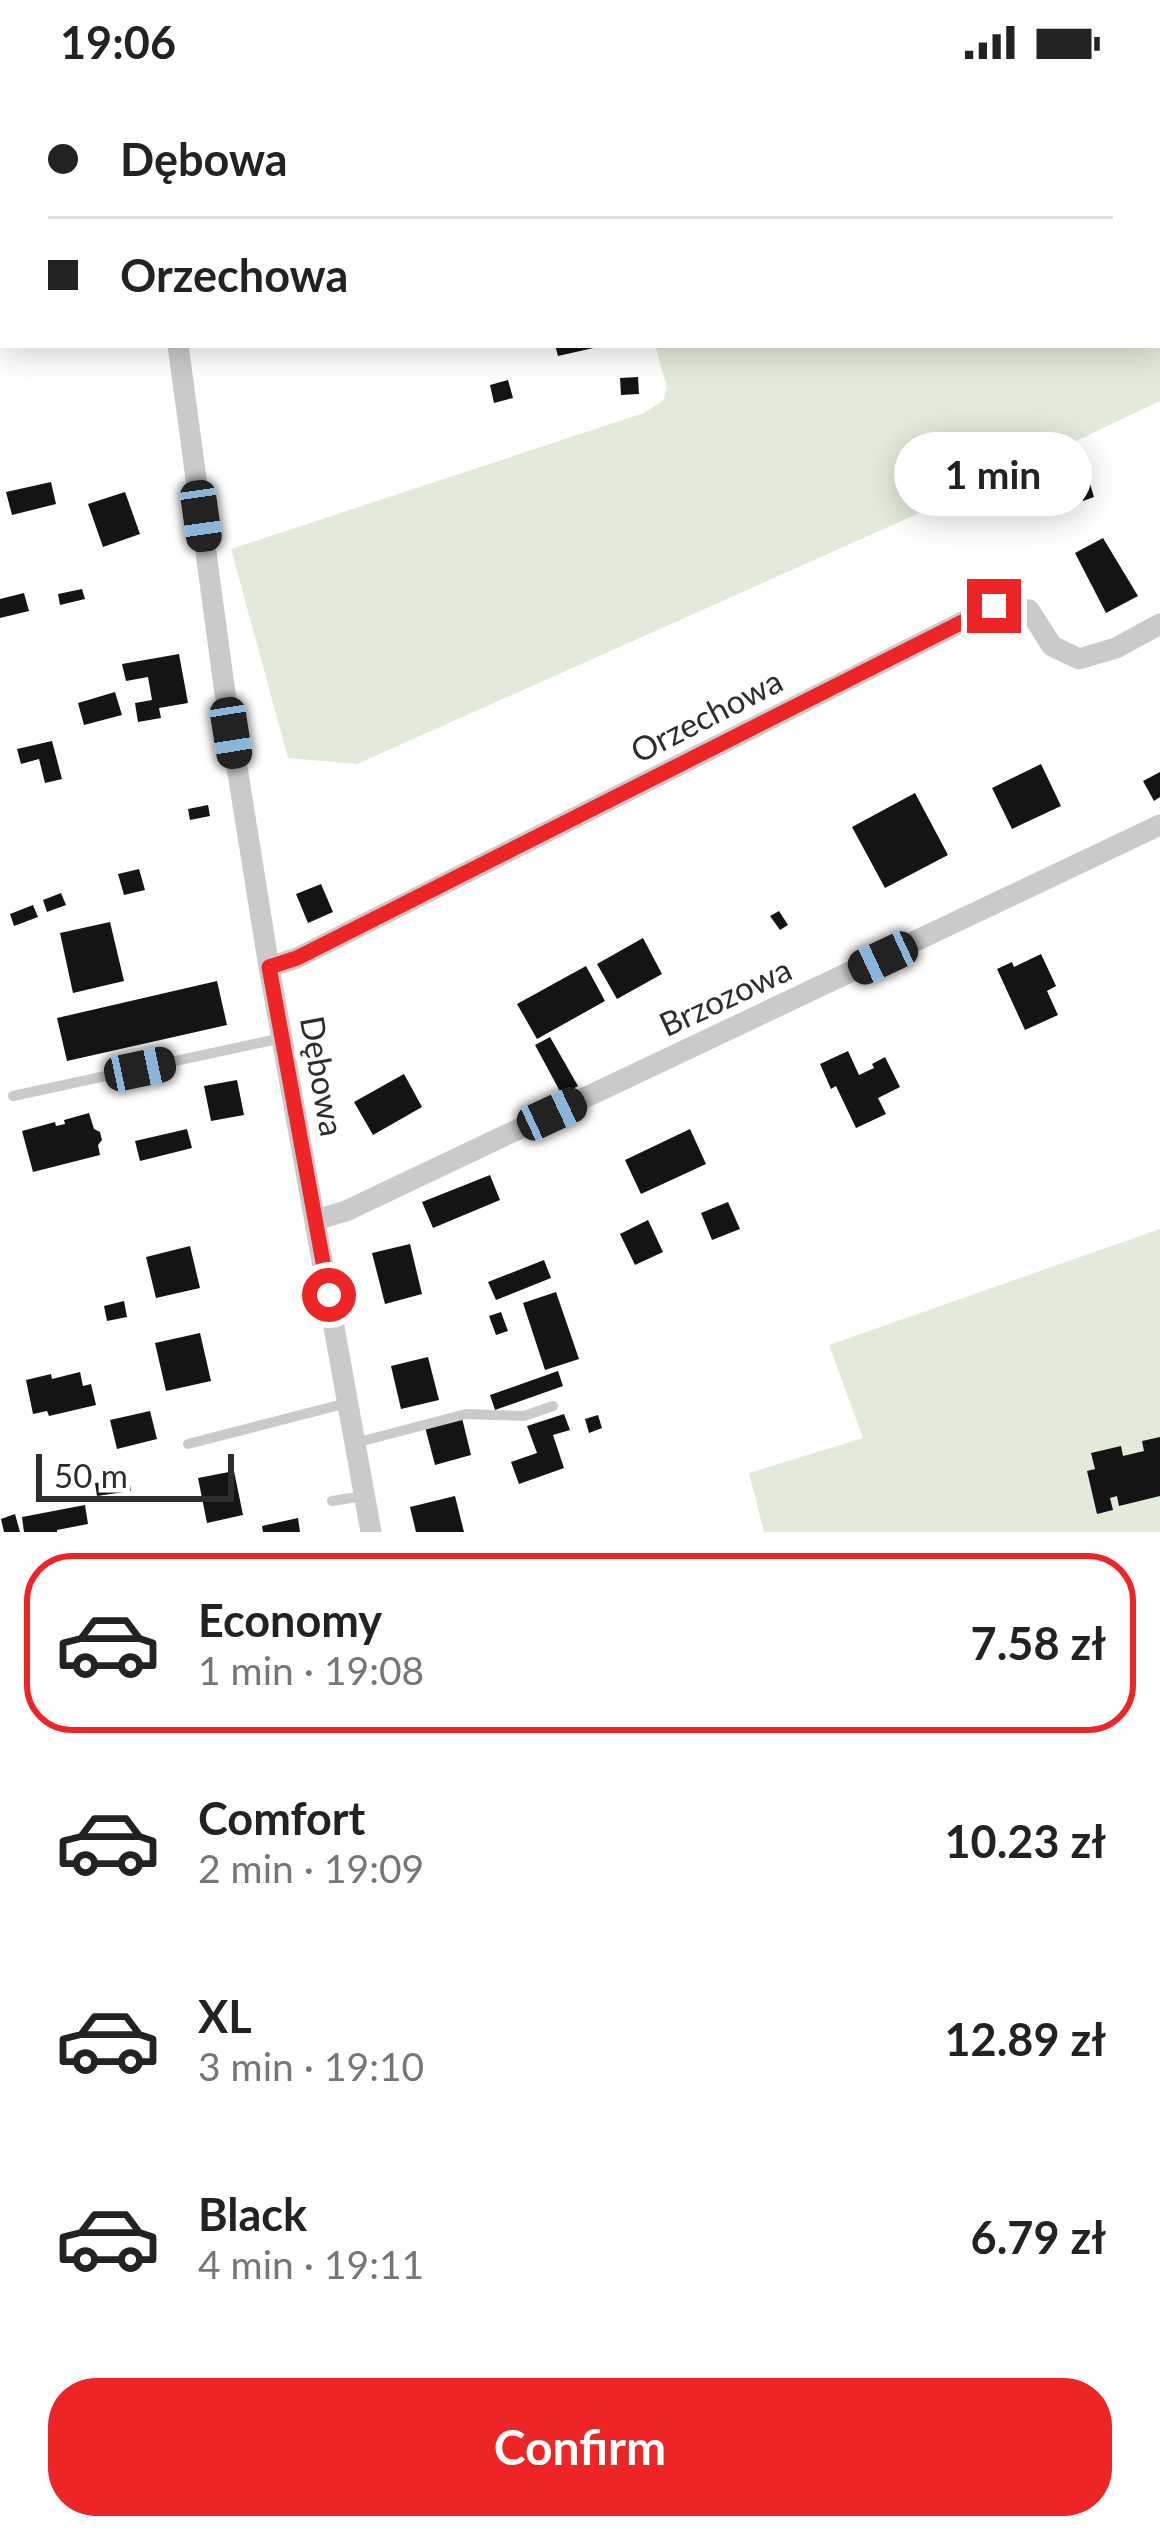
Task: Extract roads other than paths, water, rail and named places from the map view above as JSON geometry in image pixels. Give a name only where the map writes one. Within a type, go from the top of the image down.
[{"type":"street","name":"Dębowa","points":[[178,348],[224,686],[269,967],[371,1532]]},
{"type":"street","name":"Orzechowa","points":[[269,967],[297,958],[994,606],[1029,610],[1052,646],[1079,659],[1116,648],[1160,624]]},
{"type":"street","name":"Brzozowa","points":[[316,1220],[367,1201],[1160,825]]},
{"type":"lane","points":[[13,1096],[282,1038]]},
{"type":"lane","points":[[188,1444],[348,1403]]},
{"type":"lane","points":[[355,1443],[466,1414],[524,1416],[553,1406]]},
{"type":"lane","points":[[332,1501],[365,1496]]}]
